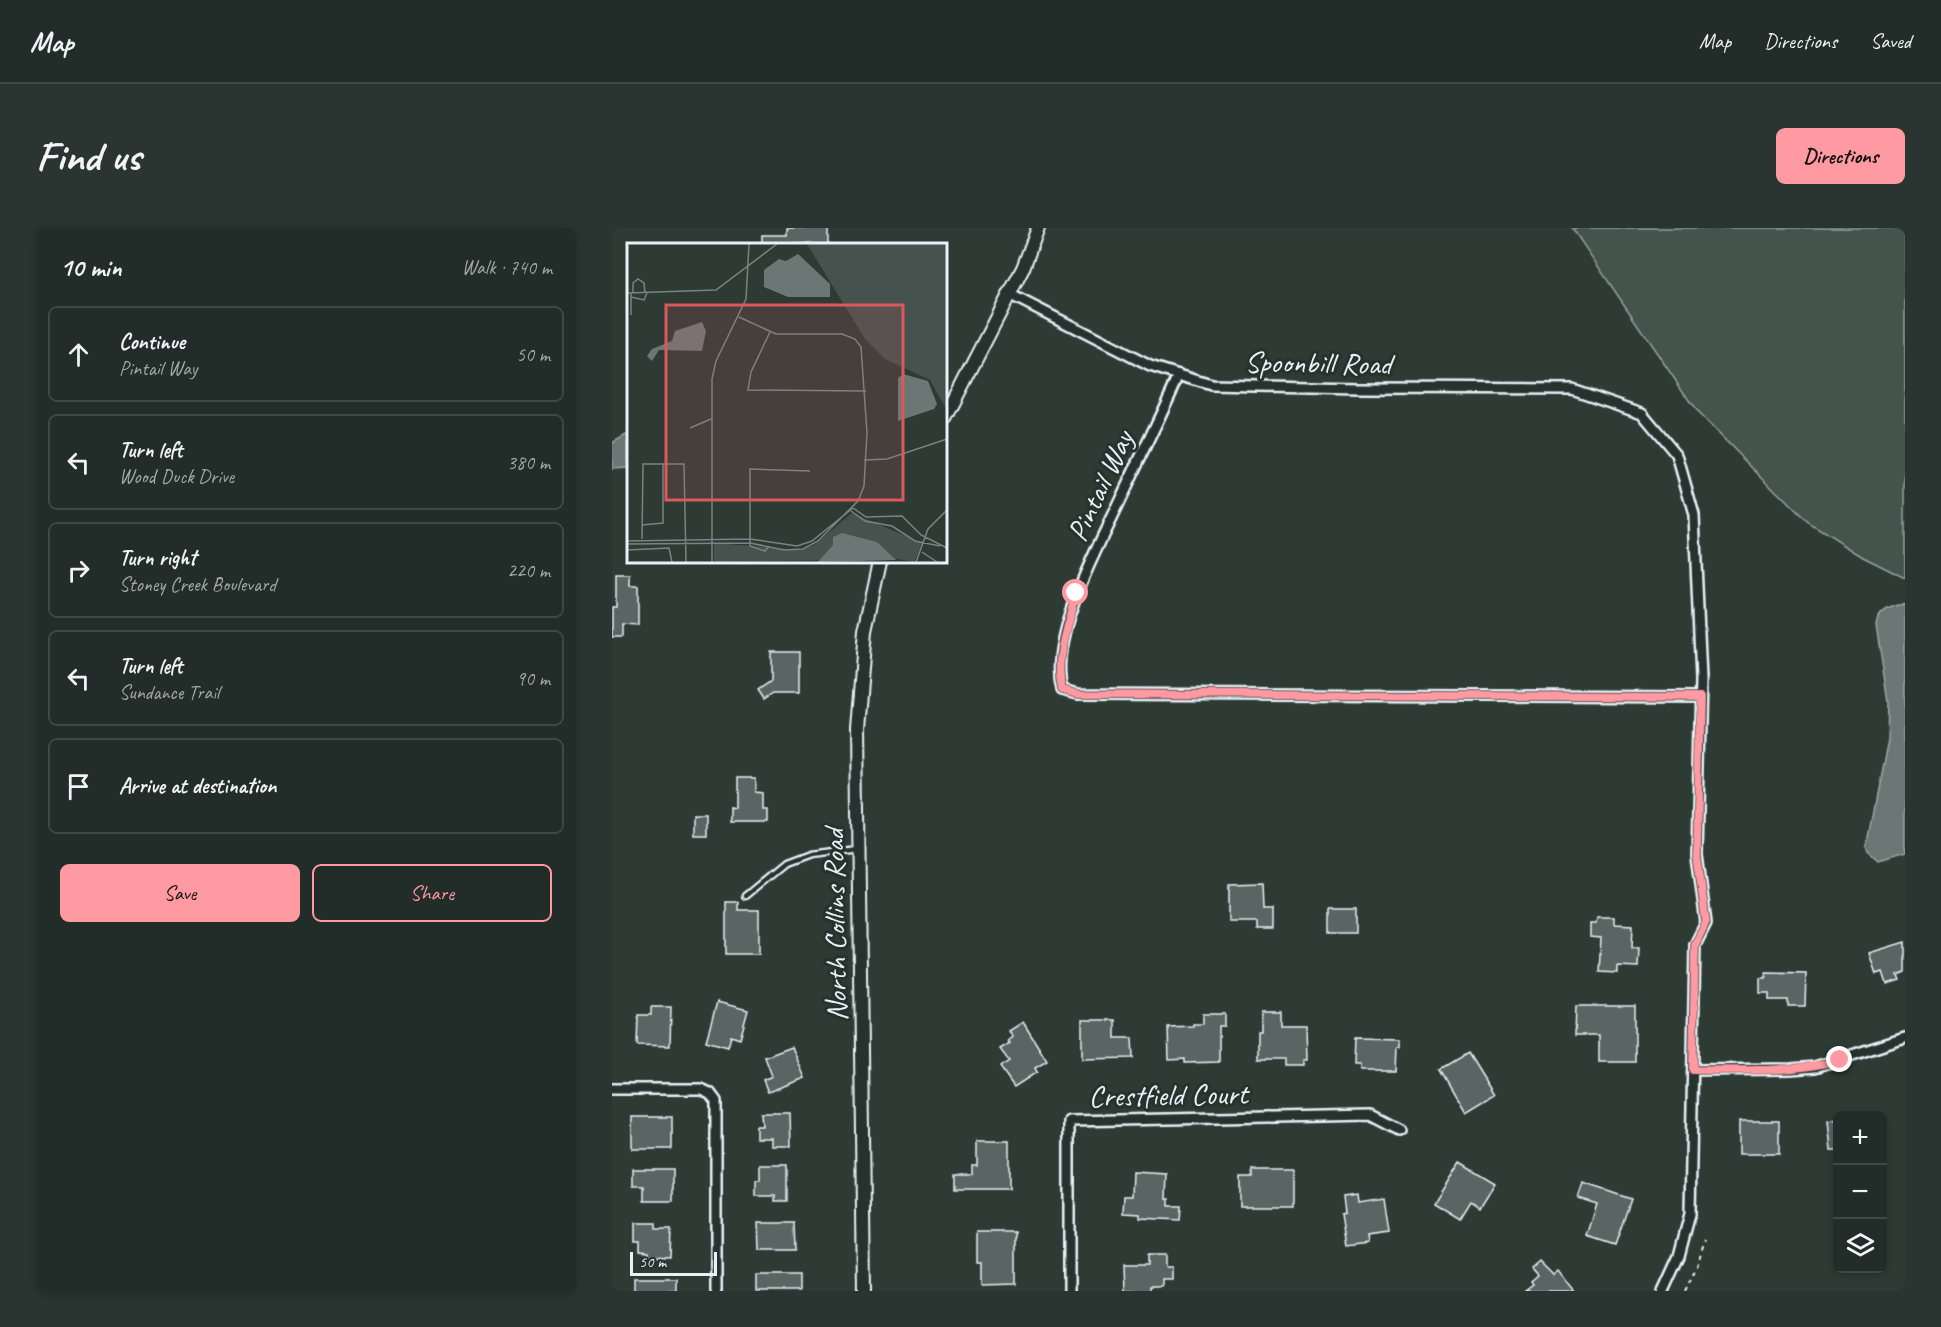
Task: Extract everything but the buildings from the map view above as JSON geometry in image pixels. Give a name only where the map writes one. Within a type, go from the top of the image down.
[{"type":"street","points":[[946,417],[1023,268],[1038,228]]},
{"type":"street","name":"Spoonbill Road","points":[[1009,294],[1150,366],[1211,385],[1572,389],[1642,413],[1677,455],[1694,515],[1700,697]]},
{"type":"street","name":"Pintail Way","points":[[1179,375],[1076,593],[1063,639],[1058,676],[1062,690],[1078,694],[1700,697]]},
{"type":"street","name":"North Collins Road","points":[[864,1291],[857,729],[865,631],[880,562]]},
{"type":"street","points":[[1664,1291],[1679,1256],[1690,1214],[1695,945],[1706,922],[1697,854],[1700,697]]},
{"type":"street","points":[[1693,1070],[1791,1070],[1815,1066],[1905,1038]]},
{"type":"street","points":[[612,1089],[701,1089],[710,1093],[716,1101],[716,1291]]},
{"type":"street","name":"Crestfield Court","points":[[1070,1291],[1069,1120],[1370,1115],[1399,1130]]},
{"type":"lane","points":[[745,896],[784,864],[808,855],[859,848]]},
{"type":"path","points":[[1685,1291],[1697,1266],[1705,1239]]},
{"type":"shaded area","points":[[1572,228],[1905,228],[1905,578],[1863,557],[1807,522],[1697,412]]},
{"type":"shaded area","points":[[627,435],[627,468],[612,469],[612,443]]},
{"type":"shaded area","points":[[1905,605],[1905,854],[1878,862],[1866,848],[1887,738],[1888,701],[1876,625],[1885,610]]},
{"type":"route","points":[[1076,593],[1063,639],[1058,676],[1062,690],[1078,694],[1700,697],[1697,854],[1706,922],[1695,945],[1693,1070],[1791,1070],[1840,1060]]}]
